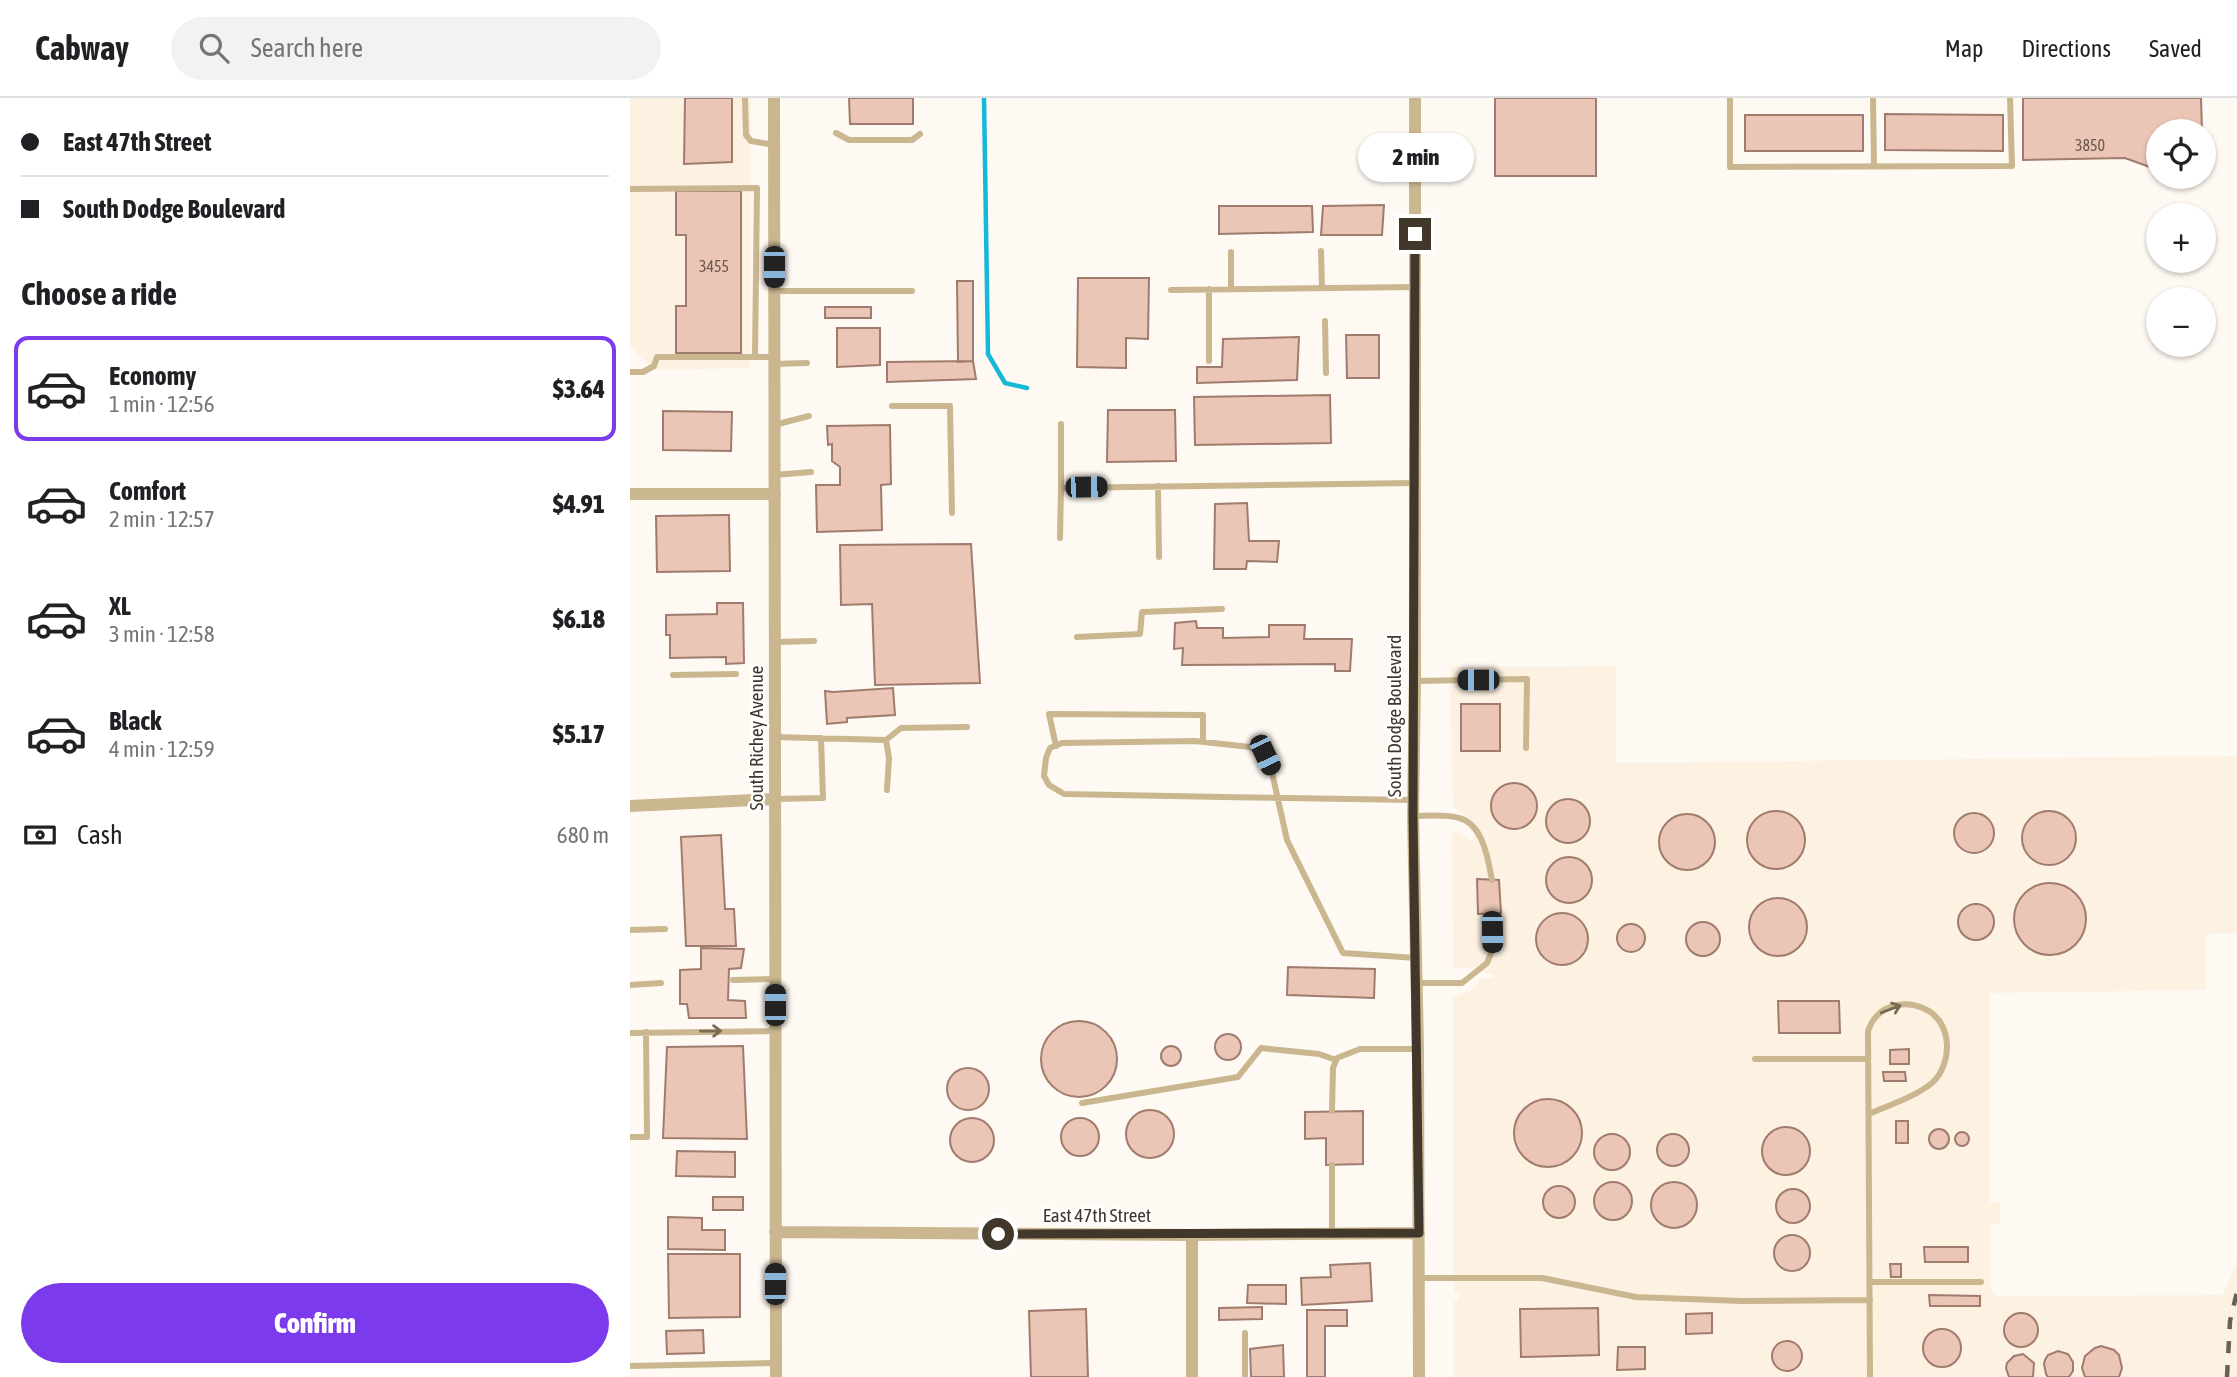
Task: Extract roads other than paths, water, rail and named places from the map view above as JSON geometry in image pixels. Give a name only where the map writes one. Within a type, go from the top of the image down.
[{"type":"street","name":"South Richey Avenue","points":[[774,98],[776,1377]]},
{"type":"street","name":"South Dodge Boulevard","points":[[1415,98],[1413,816],[1418,1049],[1419,1377]]},
{"type":"street","points":[[630,495],[775,494]]},
{"type":"street","points":[[630,806],[775,799]]},
{"type":"street","name":"East 47th Street","points":[[775,1232],[1192,1235],[1419,1233]]},
{"type":"street","points":[[1192,1235],[1192,1377]]},
{"type":"lane","points":[[746,98],[746,135],[751,141],[774,145]]},
{"type":"lane","points":[[1730,98],[1730,167],[2012,166],[2010,98]]},
{"type":"lane","points":[[1873,98],[1874,166]]},
{"type":"lane","points":[[836,133],[849,140],[912,140],[920,134]]},
{"type":"lane","points":[[1414,155],[1462,154]]},
{"type":"lane","points":[[630,190],[757,188],[755,358]]},
{"type":"lane","points":[[1231,251],[1231,289]]},
{"type":"lane","points":[[1321,251],[1322,288]]},
{"type":"lane","points":[[1171,290],[1415,287]]},
{"type":"lane","points":[[1209,289],[1209,361]]},
{"type":"lane","points":[[774,292],[912,291]]},
{"type":"lane","points":[[1325,321],[1326,373]]},
{"type":"lane","points":[[630,372],[643,372],[654,366],[657,357],[755,358],[807,363]]},
{"type":"lane","points":[[892,406],[950,406],[953,513]]},
{"type":"lane","points":[[774,425],[809,416]]},
{"type":"lane","points":[[1060,538],[1061,424]]},
{"type":"lane","points":[[774,475],[811,472]]},
{"type":"lane","points":[[1061,488],[1415,484]]},
{"type":"lane","points":[[1158,486],[1159,557]]},
{"type":"lane","points":[[1077,637],[1140,634],[1142,612],[1222,609]]},
{"type":"lane","points":[[775,642],[814,641]]},
{"type":"lane","points":[[673,675],[736,674]]},
{"type":"lane","points":[[1415,681],[1527,679],[1526,748]]},
{"type":"lane","points":[[1056,746],[1049,714],[1203,715],[1203,742]]},
{"type":"lane","points":[[775,737],[886,740],[901,728],[967,727]]},
{"type":"lane","points":[[775,799],[823,798],[821,738]]},
{"type":"lane","points":[[886,740],[889,758],[887,790]]},
{"type":"lane","points":[[1413,800],[1277,798],[1063,794],[1049,785],[1044,776],[1046,758],[1051,748],[1062,743],[1203,742],[1251,747],[1265,755],[1271,768],[1277,798],[1287,840],[1343,953],[1416,958]]},
{"type":"lane","points":[[1413,816],[1459,818],[1474,827],[1488,854],[1492,880]]},
{"type":"lane","points":[[1416,983],[1462,983],[1487,963],[1492,951],[1492,914]]},
{"type":"lane","points":[[630,930],[665,929]]},
{"type":"lane","points":[[733,980],[775,979]]},
{"type":"lane","points":[[630,985],[661,983]]},
{"type":"lane","points":[[1868,1114],[1920,1090],[1933,1082],[1943,1068],[1947,1053],[1946,1038],[1940,1024],[1926,1009],[1905,1004],[1886,1007],[1872,1019],[1868,1031],[1868,1114],[1870,1282],[1870,1377]]},
{"type":"lane","points":[[630,1033],[775,1031]]},
{"type":"lane","points":[[630,1138],[647,1138],[646,1032]]},
{"type":"lane","points":[[1082,1103],[1238,1077],[1261,1048],[1319,1054],[1336,1060]]},
{"type":"lane","points":[[1332,1111],[1333,1068],[1337,1058],[1360,1049],[1418,1049]]},
{"type":"lane","points":[[1755,1059],[1868,1059]]},
{"type":"lane","points":[[1332,1165],[1332,1234]]},
{"type":"lane","points":[[1418,1278],[1542,1278],[1636,1297],[1741,1301],[1870,1300]]},
{"type":"lane","points":[[1870,1282],[1981,1282]]},
{"type":"lane","points":[[1245,1333],[1245,1377]]},
{"type":"lane","points":[[630,1366],[776,1363]]},
{"type":"waterway","points":[[984,98],[988,354],[1005,383],[1027,388]]},
{"type":"railway","points":[[2227,1377],[2230,1321],[2237,1292]]}]
